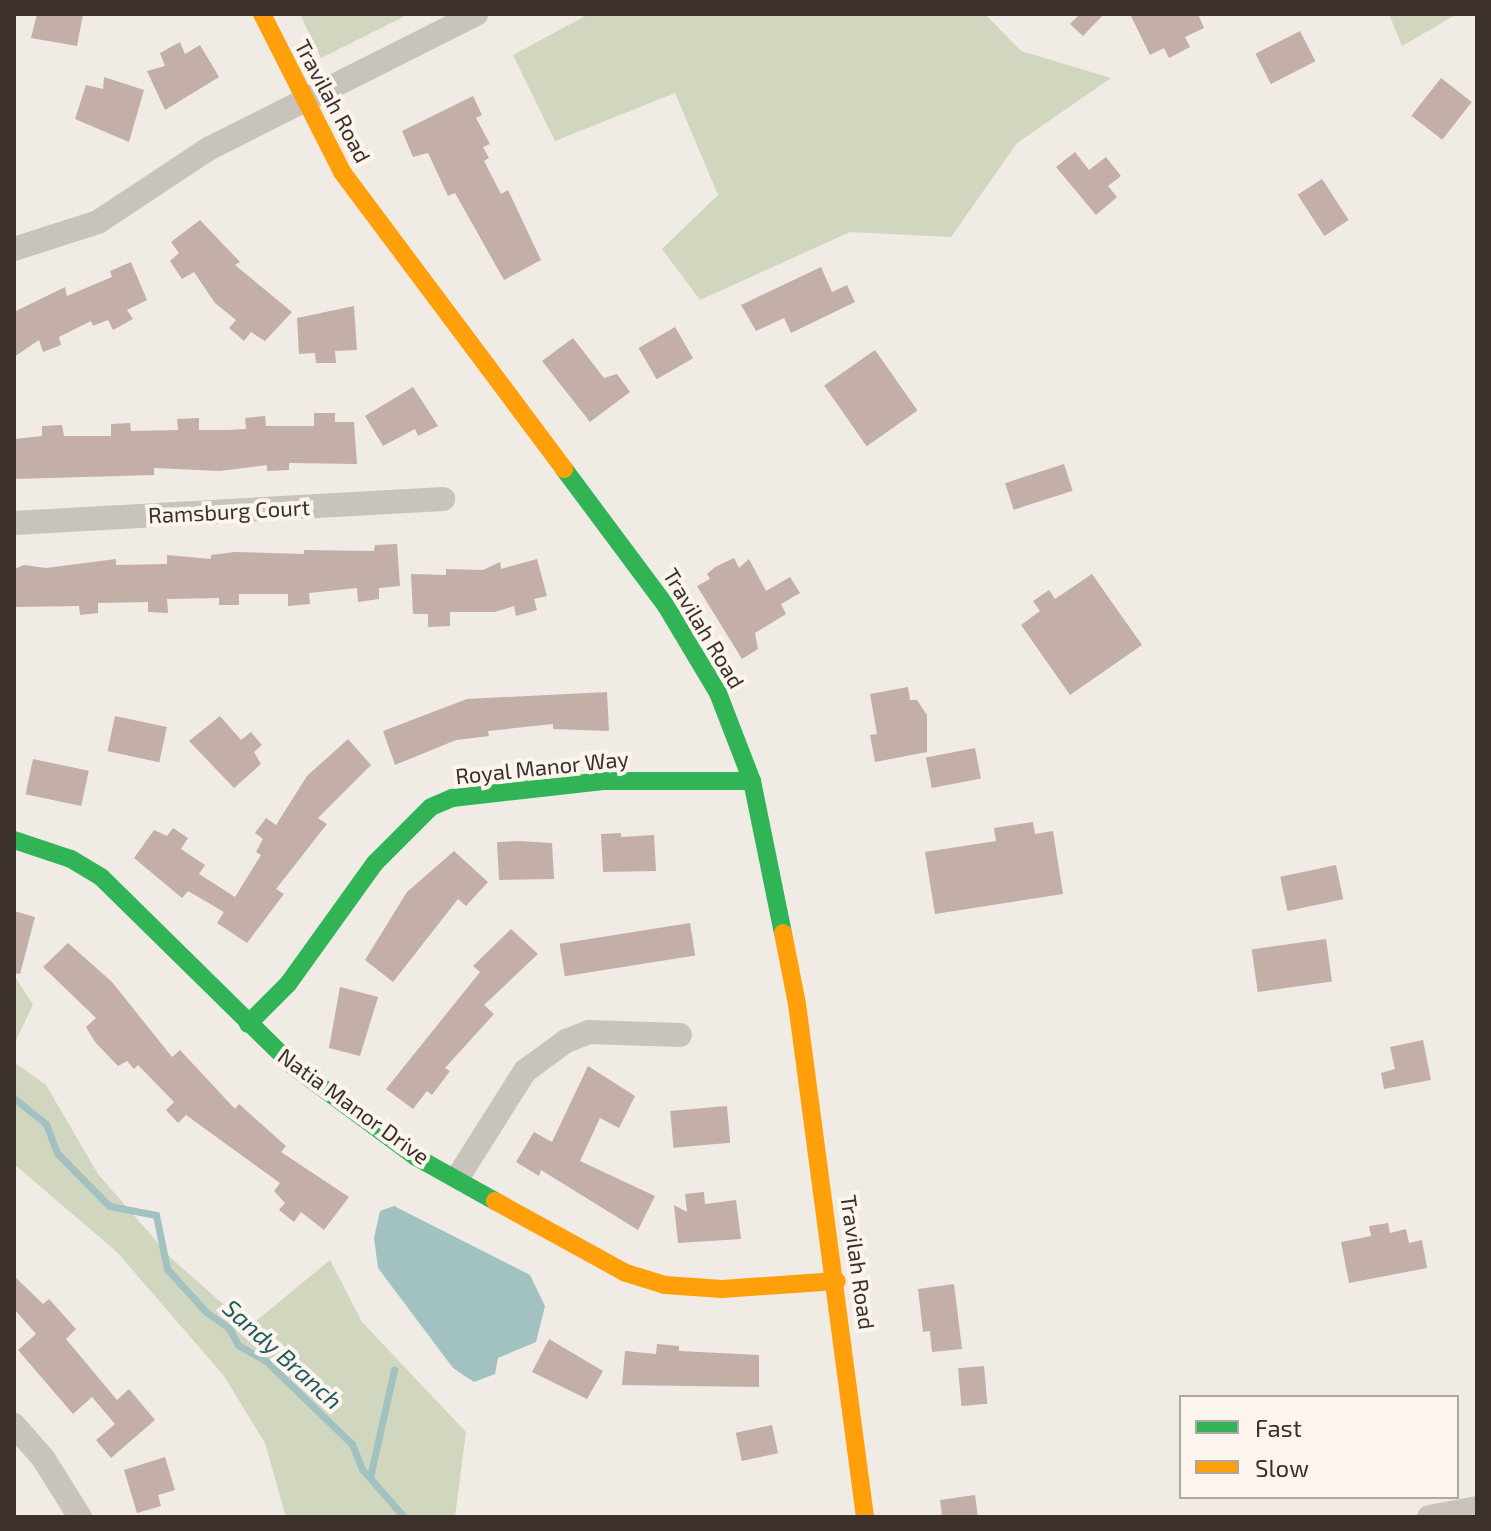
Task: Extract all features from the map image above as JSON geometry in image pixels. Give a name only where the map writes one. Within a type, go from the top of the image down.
[{"type":"main road","name":"Travilah Road","points":[[262,14],[304,103],[342,172],[394,246],[666,606],[718,693],[752,781],[797,1004],[837,1281],[865,1517]]},
{"type":"main road","name":"Royal Manor Way","points":[[248,1024],[288,984],[375,863],[431,807],[452,798],[603,781],[752,781]]},
{"type":"main road","name":"Natia Manor Drive","points":[[14,840],[71,859],[101,877],[293,1066],[416,1157],[458,1177],[626,1273],[665,1285],[722,1289],[837,1281]]},
{"type":"street","points":[[14,249],[98,222],[210,148],[476,14]]},
{"type":"street","name":"Ramsburg Court","points":[[14,523],[443,499]]},
{"type":"street","points":[[458,1177],[525,1071],[566,1041],[589,1032],[680,1035]]},
{"type":"street","points":[[14,1425],[43,1458],[80,1517]]},
{"type":"street","points":[[1429,1517],[1477,1508]]},
{"type":"green space","points":[[300,14],[409,14],[321,58]]},
{"type":"green space","points":[[589,14],[985,14],[1021,51],[1111,78],[1017,143],[951,237],[850,232],[700,300],[662,249],[718,195],[675,93],[555,141],[513,55]]},
{"type":"green space","points":[[1389,14],[1457,14],[1402,46]]},
{"type":"green space","points":[[14,975],[33,1005],[14,1044]]},
{"type":"green space","points":[[14,1062],[46,1085],[98,1174],[171,1258],[249,1327],[330,1260],[362,1322],[466,1432],[455,1517],[286,1517],[265,1443],[224,1376],[117,1252],[14,1164]]},
{"type":"water","points":[[394,1206],[530,1275],[545,1306],[536,1342],[498,1358],[495,1374],[474,1382],[453,1368],[378,1268],[374,1238],[380,1211]]},
{"type":"building","points":[[37,14],[83,14],[77,46],[31,38]]},
{"type":"building","points":[[1080,14],[1104,14],[1083,36],[1070,24]]},
{"type":"building","points":[[1130,14],[1198,14],[1204,28],[1185,37],[1190,47],[1169,58],[1164,48],[1150,55]]},
{"type":"building","points":[[1300,31],[1315,61],[1271,84],[1255,54]]},
{"type":"building","points":[[180,42],[185,54],[200,45],[219,77],[165,110],[147,71],[165,66],[160,53]]},
{"type":"building","points":[[104,77],[144,90],[129,142],[75,119],[86,85],[103,89]]},
{"type":"building","points":[[1441,78],[1472,102],[1442,140],[1411,116]]},
{"type":"building","points":[[473,96],[482,115],[476,118],[490,144],[483,147],[489,158],[484,161],[501,194],[508,190],[541,260],[504,280],[455,193],[448,196],[428,153],[413,157],[402,131]]},
{"type":"building","points":[[1075,152],[1089,170],[1106,157],[1121,176],[1108,186],[1117,197],[1096,215],[1056,167]]},
{"type":"building","points":[[1322,179],[1349,220],[1324,236],[1298,195]]},
{"type":"building","points":[[200,220],[240,262],[235,265],[292,312],[265,341],[251,332],[244,341],[229,328],[236,320],[215,303],[194,272],[182,279],[170,261],[179,253],[171,242]]},
{"type":"building","points":[[131,262],[147,300],[127,310],[133,319],[113,330],[108,320],[93,326],[91,321],[59,337],[61,345],[43,352],[39,340],[14,357],[14,312],[65,287],[67,296],[112,277],[110,271]]},
{"type":"building","points":[[821,267],[832,292],[847,285],[855,302],[791,333],[784,318],[756,331],[741,305]]},
{"type":"building","points":[[354,306],[357,350],[335,351],[336,363],[316,363],[315,353],[299,354],[297,318]]},
{"type":"building","points":[[675,327],[693,358],[657,379],[639,348]]},
{"type":"building","points":[[573,338],[604,378],[617,374],[630,392],[590,422],[542,361]]},
{"type":"building","points":[[875,350],[917,411],[867,446],[824,386]]},
{"type":"building","points":[[413,387],[438,426],[418,436],[415,429],[383,446],[365,416]]},
{"type":"building","points":[[314,413],[335,413],[335,422],[354,422],[357,464],[289,463],[289,470],[267,471],[267,465],[220,471],[154,468],[154,475],[14,479],[14,439],[42,436],[42,426],[62,425],[64,436],[111,436],[111,424],[130,423],[131,431],[178,430],[177,419],[199,418],[199,430],[246,429],[245,418],[265,416],[266,426],[314,426]]},
{"type":"building","points":[[1064,464],[1073,491],[1014,510],[1005,483]]},
{"type":"building","points":[[397,544],[400,586],[379,588],[379,599],[358,602],[357,588],[309,593],[310,604],[288,606],[288,594],[239,594],[239,605],[219,605],[219,598],[167,599],[168,613],[148,612],[148,602],[98,603],[98,613],[80,615],[79,606],[14,607],[14,569],[24,565],[46,568],[116,559],[116,565],[167,564],[167,555],[211,559],[211,555],[235,552],[304,554],[304,550],[374,551],[375,545]]},
{"type":"building","points":[[734,558],[739,568],[749,559],[766,591],[790,577],[800,593],[781,604],[786,614],[755,633],[758,649],[742,659],[697,586],[710,579],[707,574],[715,567]]},
{"type":"building","points":[[537,559],[547,596],[534,599],[537,610],[516,616],[514,606],[495,612],[450,612],[450,626],[428,627],[428,614],[413,614],[411,574],[446,575],[446,569],[483,570],[500,562],[501,569]]},
{"type":"building","points":[[1092,574],[1142,645],[1070,695],[1021,625],[1040,611],[1033,601],[1049,590],[1055,599]]},
{"type":"building","points":[[908,687],[910,700],[917,700],[927,715],[927,752],[875,762],[870,735],[877,734],[870,694]]},
{"type":"building","points":[[607,692],[609,731],[553,729],[553,724],[488,731],[489,736],[456,740],[395,765],[383,731],[467,699]]},
{"type":"building","points":[[115,716],[167,727],[159,762],[108,751]]},
{"type":"building","points":[[220,716],[241,740],[251,732],[262,745],[254,752],[261,764],[234,788],[189,741]]},
{"type":"building","points":[[348,739],[371,765],[318,818],[327,824],[276,889],[284,894],[247,943],[217,923],[224,912],[188,891],[182,898],[134,858],[154,830],[167,836],[173,828],[188,838],[181,849],[205,865],[199,874],[235,897],[261,855],[256,852],[263,839],[255,833],[266,818],[276,825],[307,776]]},
{"type":"building","points":[[975,748],[981,778],[932,788],[926,758]]},
{"type":"building","points":[[33,759],[89,771],[81,806],[26,794]]},
{"type":"building","points":[[1033,822],[1035,834],[1053,831],[1063,894],[935,914],[925,852],[996,841],[994,828]]},
{"type":"building","points":[[621,833],[621,837],[654,835],[656,871],[603,872],[601,834]]},
{"type":"building","points":[[497,842],[552,843],[554,879],[499,880]]},
{"type":"building","points":[[454,851],[488,882],[466,906],[458,899],[393,982],[365,960],[407,892]]},
{"type":"building","points":[[1336,865],[1343,899],[1288,911],[1280,877]]},
{"type":"building","points":[[14,911],[35,917],[20,974],[14,973]]},
{"type":"building","points":[[690,923],[695,956],[565,976],[560,944]]},
{"type":"building","points":[[511,929],[538,954],[484,1005],[494,1014],[445,1068],[450,1071],[432,1095],[427,1091],[413,1109],[386,1089],[480,972],[473,966]]},
{"type":"building","points":[[1326,939],[1332,982],[1258,992],[1252,949]]},
{"type":"building","points":[[68,943],[112,982],[172,1057],[180,1050],[235,1109],[239,1104],[286,1146],[281,1152],[349,1197],[324,1230],[301,1212],[294,1222],[279,1210],[285,1203],[274,1191],[280,1183],[186,1115],[178,1123],[166,1110],[174,1102],[138,1065],[134,1069],[127,1061],[118,1066],[95,1042],[86,1027],[96,1018],[43,967]]},
{"type":"building","points":[[340,987],[378,997],[360,1056],[329,1048]]},
{"type":"building","points":[[1423,1040],[1431,1080],[1384,1089],[1381,1073],[1395,1069],[1390,1047]]},
{"type":"building","points":[[588,1066],[635,1096],[619,1128],[600,1118],[580,1161],[655,1196],[638,1230],[541,1170],[539,1176],[516,1162],[534,1132],[552,1142]]},
{"type":"building","points":[[727,1106],[730,1143],[673,1148],[670,1111]]},
{"type":"building","points":[[704,1192],[705,1204],[736,1200],[741,1239],[678,1243],[674,1205],[687,1212],[685,1194]]},
{"type":"building","points":[[1388,1223],[1390,1233],[1406,1229],[1409,1243],[1422,1240],[1427,1268],[1349,1283],[1341,1242],[1371,1236],[1369,1226]]},
{"type":"building","points":[[14,1276],[43,1304],[49,1299],[76,1329],[66,1339],[117,1400],[129,1389],[155,1420],[111,1458],[96,1440],[115,1424],[92,1397],[73,1414],[18,1350],[36,1334],[14,1309]]},
{"type":"building","points":[[954,1284],[962,1349],[932,1352],[930,1331],[923,1332],[918,1289]]},
{"type":"building","points":[[549,1339],[603,1371],[587,1399],[532,1372]]},
{"type":"building","points":[[657,1344],[679,1346],[679,1351],[759,1355],[759,1387],[622,1385],[625,1351],[656,1354]]},
{"type":"building","points":[[984,1366],[987,1404],[961,1406],[958,1368]]},
{"type":"building","points":[[772,1425],[778,1453],[742,1461],[736,1433]]},
{"type":"building","points":[[165,1457],[175,1490],[158,1495],[161,1506],[137,1513],[124,1470]]},
{"type":"building","points":[[975,1495],[978,1517],[942,1517],[940,1500]]},
{"type":"waterway","name":"Sandy Branch","points":[[14,1098],[46,1124],[57,1153],[109,1206],[156,1215],[167,1269],[206,1312],[229,1328],[238,1345],[266,1361],[352,1444],[362,1469],[404,1517]]},
{"type":"waterway","points":[[370,1477],[394,1370]]},
{"type":"traffic: fast","points":[[564,469],[666,606],[718,693],[752,781],[783,933]]},
{"type":"traffic: fast","points":[[248,1024],[288,984],[375,863],[431,807],[452,798],[603,781],[752,781]]},
{"type":"traffic: fast","points":[[14,840],[71,859],[101,877],[293,1066],[416,1157],[495,1201]]},
{"type":"traffic: slow","points":[[262,14],[342,172],[564,469]]},
{"type":"traffic: slow","points":[[783,933],[797,1004],[865,1517]]},
{"type":"traffic: slow","points":[[495,1201],[626,1273],[665,1285],[722,1289],[837,1281]]}]
